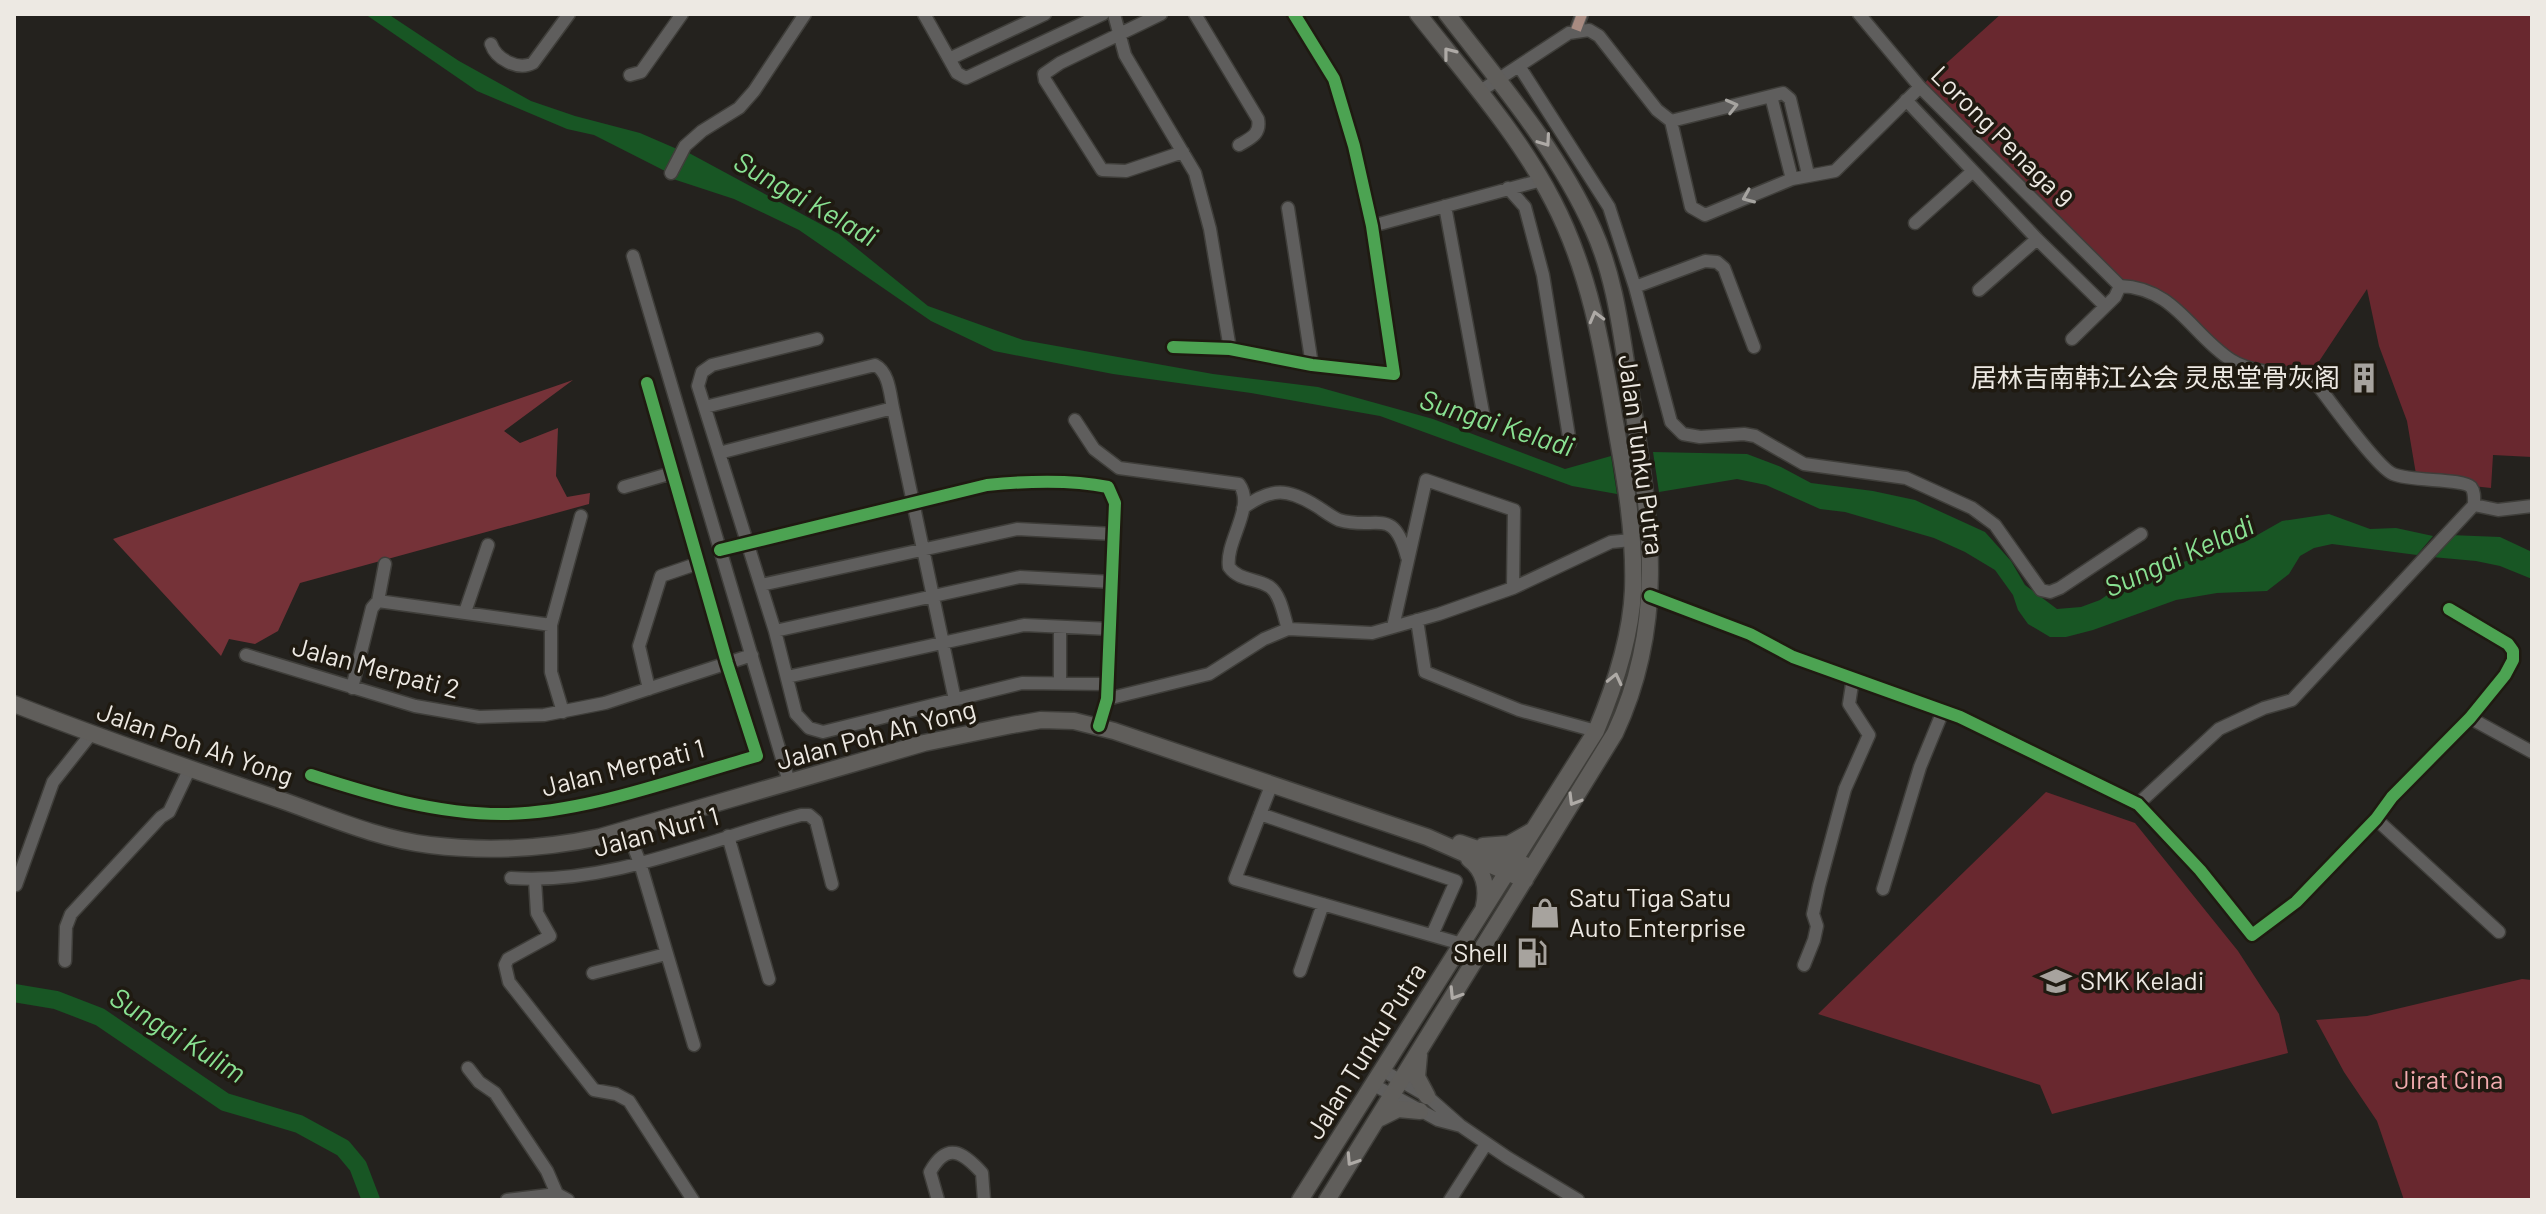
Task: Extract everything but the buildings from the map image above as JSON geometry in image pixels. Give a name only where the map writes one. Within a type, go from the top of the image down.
[{"type":"main road","name":"Jalan Tunku Putra","points":[[1300,1200],[1596,731],[1612,692],[1633,591],[1628,499],[1620,448],[1600,332],[1576,251],[1542,180],[1418,14]]},
{"type":"main road","name":"Jalan Tunku Putra","points":[[1327,1200],[1615,733],[1627,708],[1639,667],[1650,596],[1651,550],[1646,497],[1618,304],[1594,230],[1558,161],[1523,110],[1447,14]]},
{"type":"main road","name":"Jalan Poh Ah Yong","points":[[14,704],[91,734],[362,828],[426,845],[499,849],[565,844],[627,830],[924,743],[1041,720],[1074,721],[1099,726],[1529,874]]},
{"type":"main road","points":[[1463,849],[1509,844],[1531,831],[1547,810]]},
{"type":"main road","points":[[1463,849],[1483,878],[1487,895],[1483,911]]},
{"type":"main road","points":[[1378,1119],[1398,1109],[1424,1104],[1417,1077],[1418,1056],[1423,1046]]},
{"type":"street","points":[[491,44],[494,52],[515,65],[521,67],[533,63],[569,14]]},
{"type":"street","points":[[630,75],[641,72],[682,14]]},
{"type":"street","points":[[671,173],[685,146],[702,131],[739,108],[754,91],[805,14]]},
{"type":"street","points":[[924,14],[961,78],[1103,14]]},
{"type":"street","points":[[1065,14],[1071,28]]},
{"type":"street","points":[[1114,14],[1125,55],[1195,173],[1210,229],[1230,349]]},
{"type":"street","points":[[1161,14],[1044,74],[1102,170],[1126,171],[1183,152]]},
{"type":"street","points":[[1195,14],[1258,119],[1259,127],[1255,135],[1239,145]]},
{"type":"street","points":[[1173,347],[1230,349],[1312,365],[1394,374],[1372,226],[1354,146],[1334,79],[1294,14]]},
{"type":"street","points":[[1576,30],[1582,14]]},
{"type":"street","name":"Lorong Penaga 9","points":[[1859,14],[1920,87],[2120,286]]},
{"type":"street","points":[[951,63],[1039,15]]},
{"type":"street","points":[[1479,92],[1576,30],[1589,30],[1599,36],[1657,110],[1671,121],[1691,207],[1705,215],[1792,179],[1835,171],[1920,87]]},
{"type":"street","points":[[1519,66],[1609,207],[1635,287],[1671,422],[1683,434],[1700,437],[1755,436],[1804,464],[1906,478],[1972,508],[1995,525],[2041,590],[2050,592],[2141,534]]},
{"type":"street","points":[[1671,121],[1783,93],[1790,99],[1808,174]]},
{"type":"street","points":[[1771,96],[1792,179]]},
{"type":"street","points":[[1906,100],[2105,306]]},
{"type":"street","points":[[1915,223],[1973,171]]},
{"type":"street","points":[[1372,226],[1542,180]]},
{"type":"street","points":[[1508,188],[1525,207],[1543,275],[1570,443]]},
{"type":"street","points":[[1445,206],[1484,418]]},
{"type":"street","points":[[1288,208],[1312,365]]},
{"type":"street","points":[[1979,290],[2037,239]]},
{"type":"street","points":[[633,256],[789,782]]},
{"type":"street","points":[[1635,287],[1705,261],[1717,262],[1724,268],[1754,347]]},
{"type":"street","points":[[2072,339],[2115,297],[2120,286],[2140,287],[2167,301],[2232,361],[2264,371],[2310,375],[2383,469],[2410,479],[2462,482],[2475,495],[2474,505],[2292,700],[2264,708],[2219,729],[2138,804]]},
{"type":"street","points":[[817,339],[712,365],[702,372],[698,386],[775,631],[796,714],[809,728],[823,732],[1022,683],[1108,684]]},
{"type":"street","points":[[705,407],[875,365],[885,374],[955,700]]},
{"type":"street","points":[[647,383],[727,663]]},
{"type":"street","points":[[719,453],[893,408]]},
{"type":"street","points":[[1075,420],[1094,449],[1119,468],[1239,484],[1265,495]]},
{"type":"street","points":[[624,487],[672,473]]},
{"type":"street","points":[[1393,627],[1426,480],[1514,510],[1513,588]]},
{"type":"street","points":[[720,550],[987,485],[1017,482],[1089,483],[1108,487],[1115,503],[1114,534],[1107,699],[1099,726]]},
{"type":"street","points":[[1239,484],[1244,492],[1243,508],[1229,552],[1229,567],[1238,576],[1271,588],[1277,595],[1288,629]]},
{"type":"street","points":[[1243,508],[1265,495],[1290,492],[1341,520],[1392,527],[1401,535],[1407,559]]},
{"type":"street","points":[[2474,505],[2498,510],[2532,506]]},
{"type":"street","points":[[563,712],[551,672],[551,625],[581,516]]},
{"type":"street","points":[[761,585],[1017,529],[1114,534]]},
{"type":"street","points":[[1107,699],[1209,674],[1264,639],[1288,629],[1372,633],[1513,588],[1611,542],[1631,540]]},
{"type":"street","points":[[465,612],[488,545]]},
{"type":"street","points":[[649,689],[639,646],[661,576],[699,563]]},
{"type":"street","points":[[352,688],[372,608],[378,601],[385,564]]},
{"type":"street","points":[[775,631],[1020,577],[1112,582]]},
{"type":"street","points":[[1650,596],[1750,634],[1793,657],[1943,711],[2138,804],[2200,870],[2252,935],[2296,902],[2470,718],[2505,675],[2513,660],[2513,651],[2508,644],[2449,609]]},
{"type":"street","points":[[378,601],[551,625]]},
{"type":"street","points":[[1417,620],[1425,672],[1519,710],[1596,731]]},
{"type":"street","points":[[787,677],[1024,625],[1110,629]]},
{"type":"street","points":[[1060,627],[1060,683]]},
{"type":"street","name":"Jalan Merpati 2","points":[[246,655],[415,706],[471,716],[516,716],[563,712],[605,703],[752,655]]},
{"type":"street","name":"Jalan Merpati 1","points":[[311,775],[383,797],[455,811],[501,814],[542,812],[583,804],[757,756],[727,663]]},
{"type":"street","points":[[1804,965],[1814,940],[1817,926],[1813,914],[1845,789],[1869,735],[1849,704],[1853,678]]},
{"type":"street","points":[[1883,889],[1920,767],[1943,711]]},
{"type":"street","points":[[2470,718],[2532,752]]},
{"type":"street","points":[[16,885],[53,782],[91,734]]},
{"type":"street","points":[[65,961],[66,927],[71,914],[151,827],[169,812],[190,768]]},
{"type":"street","points":[[1271,786],[1235,879],[1462,944]]},
{"type":"street","points":[[1260,814],[1456,881],[1432,935]]},
{"type":"street","name":"Jalan Nuri 1","points":[[511,878],[535,880],[640,863],[769,823],[809,815],[816,821],[832,884]]},
{"type":"street","points":[[2376,819],[2499,932]]},
{"type":"street","points":[[627,830],[640,863],[694,1045]]},
{"type":"street","points":[[728,836],[769,979]]},
{"type":"street","points":[[535,880],[537,913],[550,936],[508,959],[505,965],[509,982],[594,1090],[616,1094],[629,1101],[693,1200]]},
{"type":"street","points":[[1300,971],[1323,904]]},
{"type":"street","points":[[593,973],[666,954]]},
{"type":"street","points":[[468,1068],[479,1082],[495,1093],[562,1197],[507,1200]]},
{"type":"street","points":[[1378,1078],[1578,1200]]},
{"type":"street","points":[[1450,1200],[1486,1144]]},
{"type":"street","points":[[938,1200],[930,1172],[937,1159],[948,1152],[958,1153],[982,1173],[984,1200]]},
{"type":"green space","points":[[2001,14],[2532,14],[2532,457],[2493,455],[2491,488],[2417,480],[2407,421],[2379,346],[2367,289],[2310,375],[2232,361],[2167,301],[2120,286],[1920,87]]},
{"type":"green space","name":"SMK Keladi","points":[[2046,792],[2135,823],[2238,951],[2279,1014],[2288,1053],[2052,1114],[2040,1085],[1818,1014]]},
{"type":"green space","name":"Jirat Cina","points":[[2522,979],[2532,980],[2532,1200],[2404,1200],[2377,1121],[2344,1072],[2316,1020],[2367,1016]]},
{"type":"shaded area","points":[[365,14],[388,14],[459,61],[531,101],[640,133],[677,149],[665,171],[594,135],[567,129],[477,91]]},
{"type":"shaded area","points":[[689,153],[839,234],[928,306],[1023,340],[1213,374],[1318,387],[1433,419],[1565,469],[1611,456],[1617,494],[1572,486],[1380,416],[1251,393],[1113,374],[994,351],[931,321],[799,230],[734,199],[673,179]]},
{"type":"shaded area","points":[[573,380],[504,431],[520,443],[558,428],[556,476],[567,497],[590,493],[589,504],[300,583],[278,631],[255,644],[229,639],[221,656],[113,539]]},
{"type":"shaded area","points":[[1653,452],[1747,454],[1811,483],[1915,500],[1985,532],[2011,561],[2025,585],[2057,609],[2081,607],[2100,600],[2123,584],[2169,565],[2209,556],[2245,542],[2282,521],[2329,514],[2370,529],[2396,528],[2433,536],[2417,555],[2332,544],[2314,548],[2300,556],[2289,574],[2267,591],[2217,593],[2176,600],[2093,630],[2066,637],[2050,637],[2028,624],[1995,570],[1965,552],[1934,538],[1845,512],[1820,509],[1766,485],[1737,479],[1659,492]]},
{"type":"shaded area","points":[[2450,535],[2500,537],[2532,552],[2532,579],[2500,566],[2432,557]]},
{"type":"waterway","name":"Sungai Kulim","points":[[14,993],[56,1000],[100,1017],[225,1102],[299,1124],[343,1148],[358,1166],[371,1200]]},
{"type":"marked path","points":[[1576,30],[1582,14]]},
{"type":"cycle path","points":[[1173,347],[1230,349],[1312,365],[1394,374],[1372,226],[1354,146],[1334,79],[1294,14]]},
{"type":"cycle path","points":[[311,775],[429,807],[502,814],[565,808],[597,801],[757,756],[727,663],[647,383]]},
{"type":"cycle path","points":[[720,550],[987,485],[1048,482],[1108,487],[1115,503],[1107,699],[1099,726]]},
{"type":"cycle path","points":[[1650,596],[1750,634],[1793,657],[1960,717],[2138,804],[2200,870],[2252,935],[2296,902],[2470,718],[2505,675],[2513,660],[2513,651],[2508,644],[2449,609]]},
{"type":"place","name":"居林吉南韩江公会 灵思堂骨灰阁","points":[[2364,378]]},
{"type":"place","name":"Satu Tiga Satu Auto Enterprise","points":[[1545,913]]},
{"type":"place","name":"Shell","points":[[1532,953]]},
{"type":"place","name":"SMK Keladi","points":[[2056,981]]},
{"type":"water label","name":"Sungai Keladi","points":[[806,199]]},
{"type":"water label","name":"Sungai Keladi","points":[[1497,423]]},
{"type":"water label","name":"Sungai Keladi","points":[[2179,556]]}]
